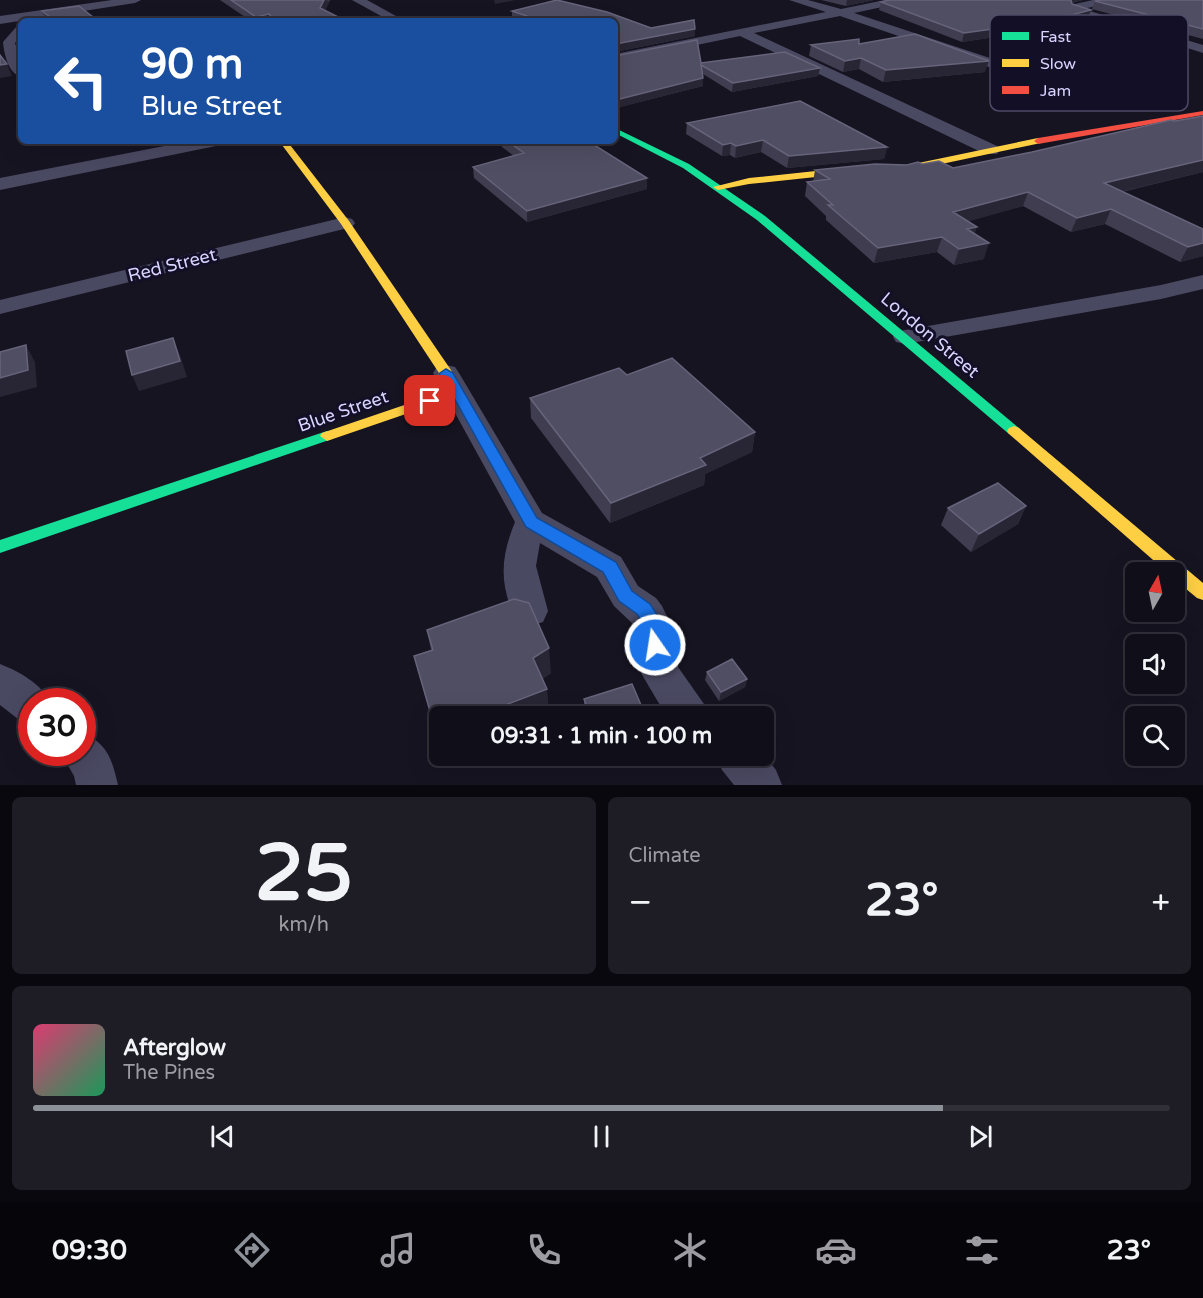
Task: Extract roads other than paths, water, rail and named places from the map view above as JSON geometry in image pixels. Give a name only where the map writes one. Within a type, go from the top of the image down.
[{"type":"street","points":[[46,18],[92,6],[135,0]]},
{"type":"street","points":[[358,0],[393,18]]},
{"type":"street","points":[[795,0],[840,12],[990,63]]},
{"type":"street","points":[[618,57],[901,0]]},
{"type":"street","points":[[1092,15],[1076,10],[1079,6],[1110,0]]},
{"type":"street","points":[[92,6],[106,16]]},
{"type":"street","points":[[0,20],[18,25]]},
{"type":"street","points":[[18,27],[9,42],[10,51],[18,70]]},
{"type":"street","points":[[742,33],[991,150]]},
{"type":"street","points":[[1188,44],[1203,49]]},
{"type":"street","points":[[718,187],[749,181],[872,168],[904,169],[991,150],[1203,113]]},
{"type":"street","name":"London Street","points":[[618,132],[686,166],[761,218],[905,337],[1203,593]]},
{"type":"street","points":[[0,184],[201,144]]},
{"type":"street","points":[[285,144],[345,223],[446,373],[531,522],[609,567],[626,596],[643,609],[649,617],[653,625],[657,665],[660,673],[682,706]]},
{"type":"street","name":"Red Street","points":[[0,307],[345,223]]},
{"type":"street","points":[[905,337],[1161,292],[1203,282]]},
{"type":"street","name":"Blue Street","points":[[0,547],[430,401],[441,393],[446,373]]},
{"type":"street","points":[[530,611],[518,567],[519,553],[531,522]]},
{"type":"street","points":[[0,682],[18,695]]},
{"type":"street","points":[[92,766],[97,785]]},
{"type":"street","points":[[745,766],[761,785]]}]
